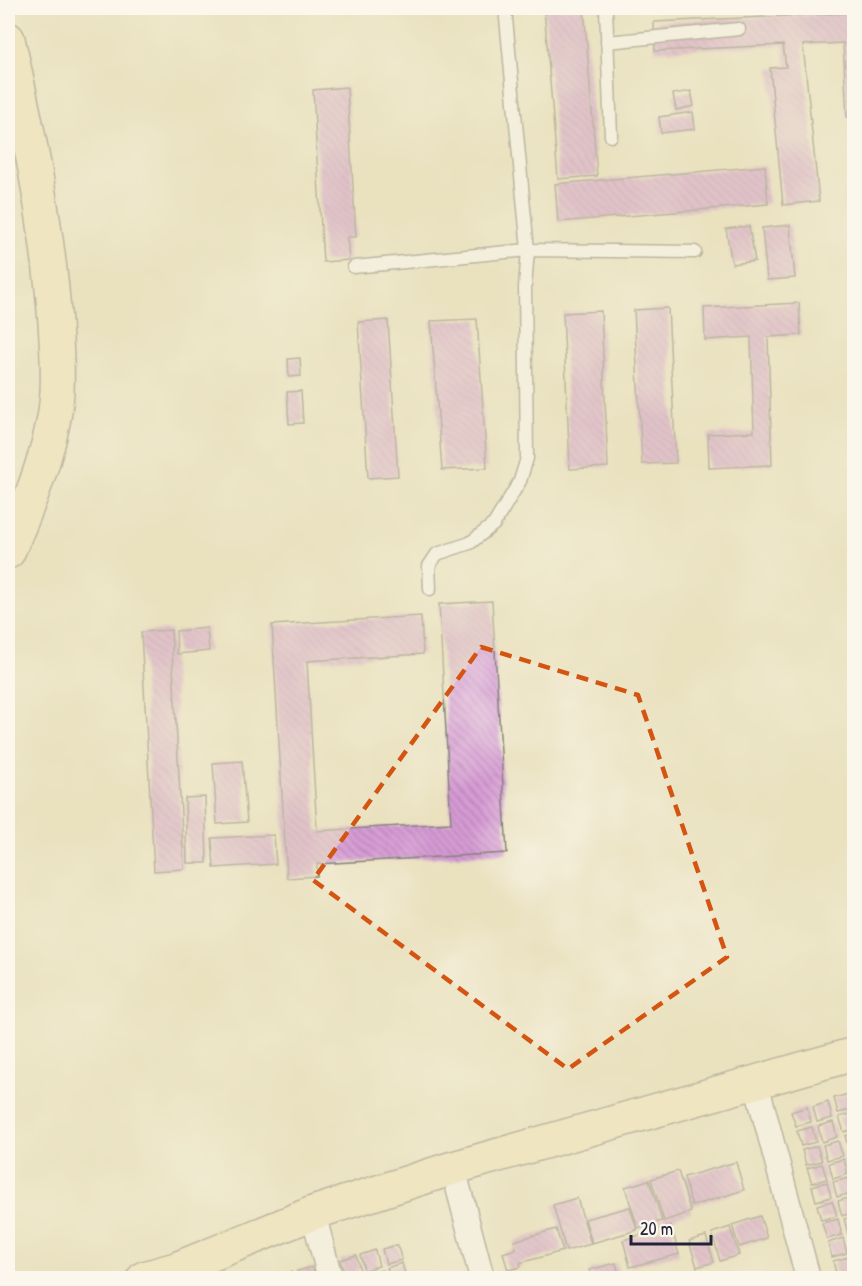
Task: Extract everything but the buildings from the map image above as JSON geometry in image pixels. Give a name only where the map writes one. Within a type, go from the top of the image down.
[{"type":"street","points":[[8,39],[30,138],[51,266],[57,366],[54,422],[22,519],[8,552]]},
{"type":"street","points":[[144,1278],[177,1274],[313,1213],[453,1168],[855,1054]]},
{"type":"street","points":[[756,1083],[808,1278]]},
{"type":"street","points":[[453,1168],[482,1278]]},
{"type":"street","points":[[313,1213],[330,1278]]},
{"type":"lane","points":[[430,590],[429,566],[437,554],[470,543],[494,524],[520,481],[527,458],[525,287],[528,250],[505,8]]},
{"type":"lane","points":[[606,8],[611,136]]},
{"type":"lane","points":[[607,42],[739,29]]},
{"type":"lane","points":[[354,267],[528,250],[695,252]]},
{"type":"highlighted area","points":[[481,647],[638,695],[727,957],[568,1069],[313,880]]}]
